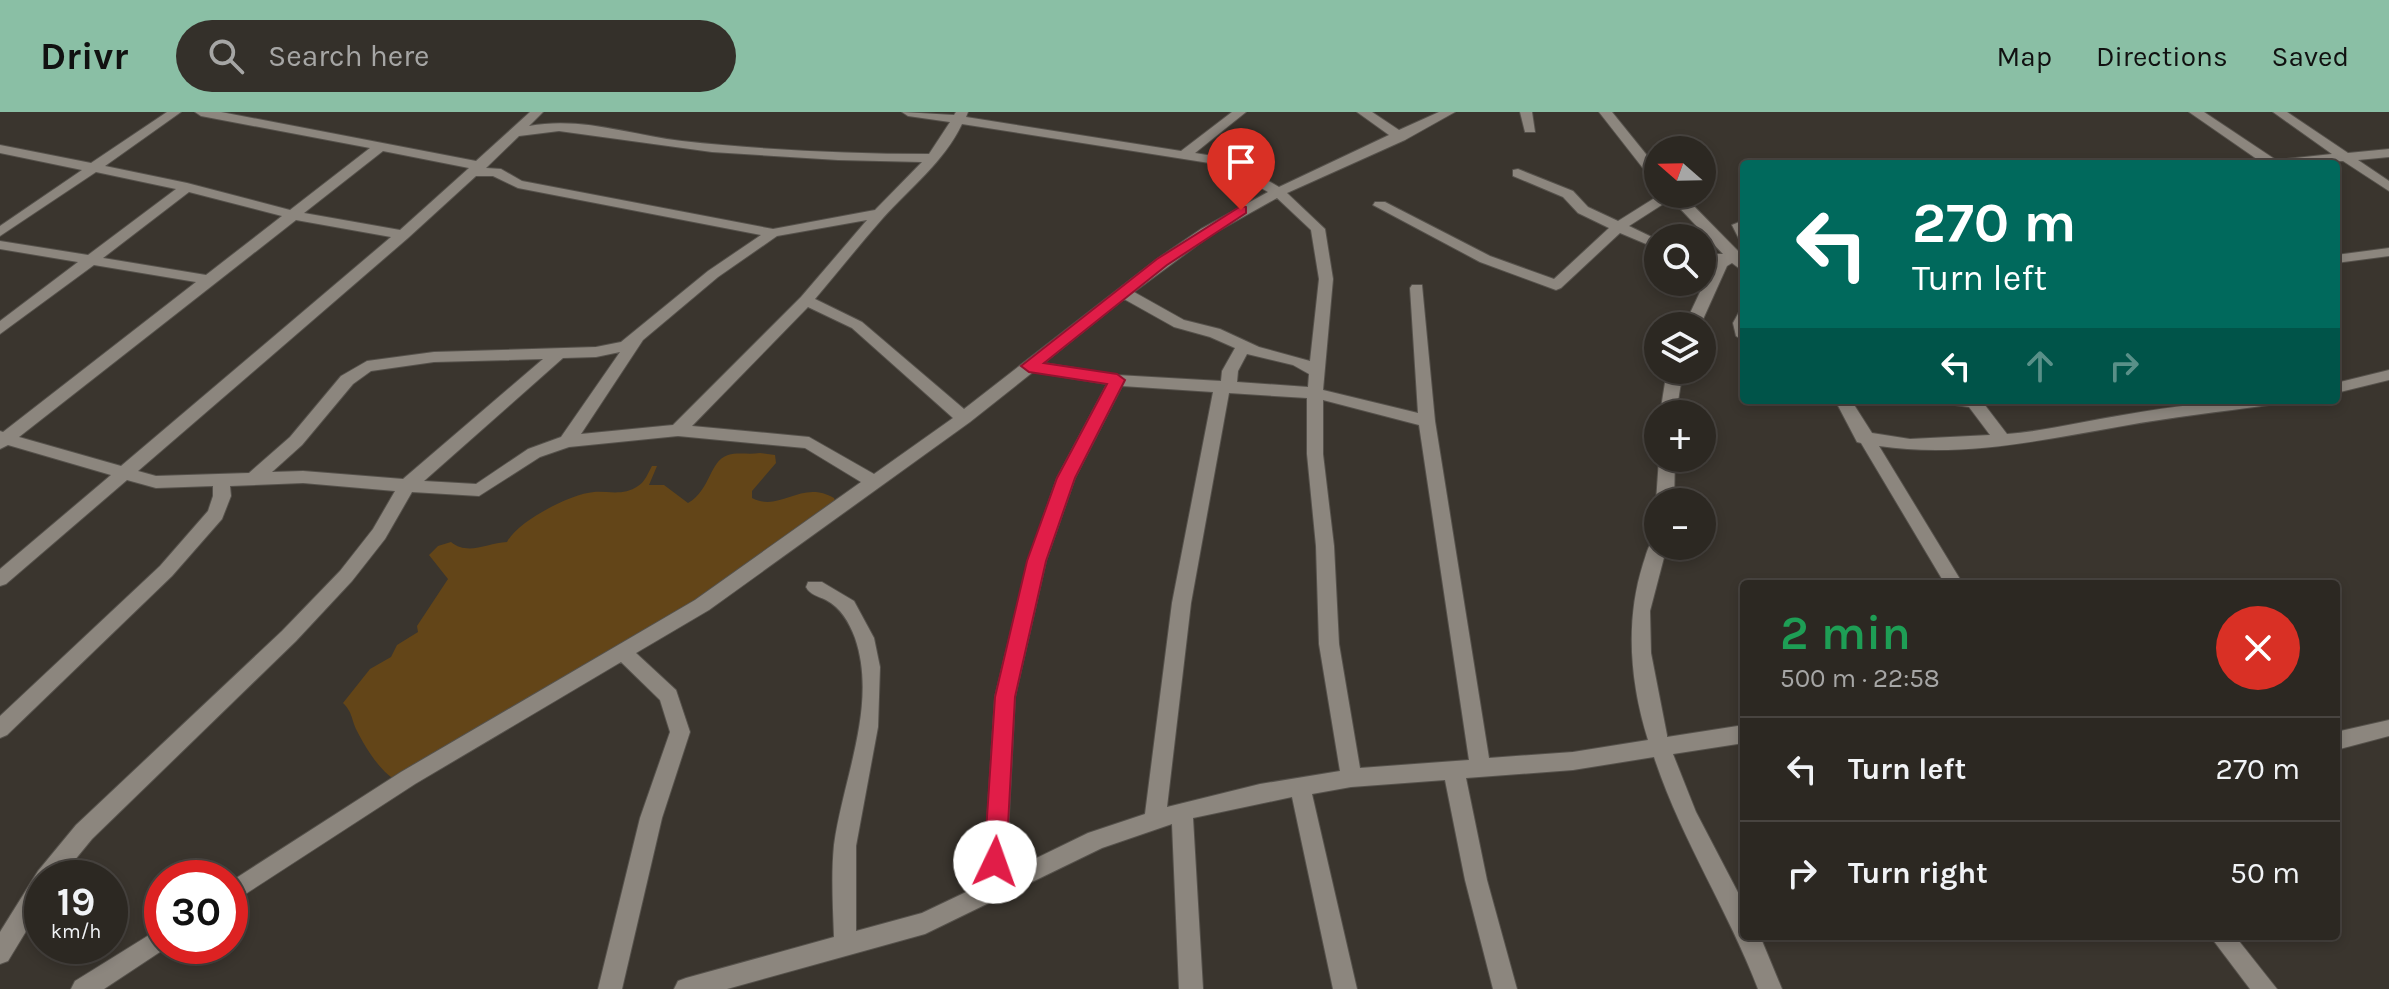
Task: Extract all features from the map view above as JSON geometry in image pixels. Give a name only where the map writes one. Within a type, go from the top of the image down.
[{"type":"street","points":[[0,232],[175,112]]},
{"type":"street","points":[[201,112],[496,172],[518,184],[773,233],[880,213]]},
{"type":"street","points":[[0,579],[403,235],[537,112]]},
{"type":"street","points":[[908,112],[960,116],[1045,136],[1226,162],[1278,192],[1318,229],[1325,255],[1326,279],[1315,393],[1315,454],[1325,546],[1329,644],[1351,778]]},
{"type":"street","points":[[1184,155],[1240,112]]},
{"type":"street","points":[[1363,112],[1400,137]]},
{"type":"street","points":[[248,882],[408,778],[702,605],[964,418],[1123,292],[1206,232],[1278,192],[1449,112]]},
{"type":"street","points":[[1526,112],[1530,129]]},
{"type":"street","points":[[1605,112],[1644,161]]},
{"type":"street","points":[[2195,112],[2267,160]]},
{"type":"street","points":[[2279,112],[2389,187]]},
{"type":"street","points":[[678,430],[806,300],[880,213],[899,198],[950,136],[960,116]]},
{"type":"street","points":[[516,133],[554,124],[683,145],[865,159],[932,158]]},
{"type":"street","points":[[2,439],[380,147]]},
{"type":"street","points":[[0,149],[187,187],[293,215],[403,235]]},
{"type":"street","points":[[2322,160],[2389,153]]},
{"type":"street","points":[[1518,173],[1568,194],[1583,210],[1644,239]]},
{"type":"street","points":[[0,329],[187,187]]},
{"type":"street","points":[[1380,205],[1485,259],[1556,285],[1617,228],[1649,208]]},
{"type":"street","points":[[1687,208],[1740,258]]},
{"type":"street","points":[[253,479],[296,441],[347,380],[367,366],[434,357],[558,354],[614,349],[637,338],[713,274],[773,233]]},
{"type":"street","points":[[0,245],[209,280]]},
{"type":"street","points":[[2340,258],[2389,252]]},
{"type":"street","points":[[1716,260],[1740,259]]},
{"type":"street","points":[[1716,275],[1721,263],[1740,259]]},
{"type":"street","points":[[1417,288],[1427,421],[1481,770]]},
{"type":"street","points":[[1123,292],[1179,324],[1215,333],[1243,347],[1298,361],[1317,372]]},
{"type":"street","points":[[806,300],[857,325],[964,418]]},
{"type":"street","points":[[567,441],[637,338]]},
{"type":"street","points":[[1155,820],[1169,670],[1196,501],[1225,387],[1243,347]]},
{"type":"street","points":[[61,860],[84,832],[289,636],[346,576],[379,534],[407,486],[558,354]]},
{"type":"street","points":[[1029,366],[1117,380],[1315,393],[1427,421]]},
{"type":"street","points":[[2340,387],[2389,375]]},
{"type":"street","points":[[994,890],[1005,697],[1037,561],[1066,478],[1117,380]]},
{"type":"street","points":[[1845,404],[1952,580]]},
{"type":"street","points":[[1976,404],[2002,439]]},
{"type":"street","points":[[1863,438],[1910,445],[2067,434],[2124,420],[2240,404]]},
{"type":"street","points":[[2,439],[156,482],[303,477],[479,490],[534,453],[567,441],[678,430],[809,443],[874,482]]},
{"type":"street","points":[[0,729],[166,571],[216,514],[222,496],[221,482]]},
{"type":"street","points":[[1654,560],[1641,609],[1643,669],[1661,745],[1675,794],[1740,918]]},
{"type":"street","points":[[815,587],[837,598],[850,610],[869,662],[869,720],[845,846],[845,946]]},
{"type":"street","points":[[610,989],[651,818],[680,732],[669,696],[622,652]]},
{"type":"street","points":[[2340,740],[2389,728]]},
{"type":"street","points":[[686,989],[734,983],[925,923],[1096,840],[1182,811],[1260,793],[1351,778],[1573,761],[1740,735]]},
{"type":"street","points":[[1454,771],[1476,880],[1505,989]]},
{"type":"street","points":[[1300,788],[1345,989]]},
{"type":"street","points":[[1182,811],[1191,989]]},
{"type":"street","points":[[0,953],[24,914]]},
{"type":"street","points":[[1751,940],[1770,989]]},
{"type":"street","points":[[2224,940],[2265,989]]},
{"type":"street","points":[[83,989],[144,950]]},
{"type":"shaded area","points":[[732,454],[775,455],[776,463],[752,491],[752,498],[772,502],[811,492],[822,493],[834,498],[837,509],[701,605],[401,783],[376,761],[343,703],[370,669],[391,657],[397,645],[418,632],[417,626],[448,579],[429,555],[438,546],[451,542],[471,548],[507,542],[533,517],[559,503],[594,492],[633,489],[643,482],[652,466],[657,466],[649,485],[664,485],[688,503],[701,491],[722,458]]},
{"type":"route","points":[[995,862],[1005,697],[1037,561],[1066,478],[1117,380],[1029,366],[1162,262],[1241,210]]}]
